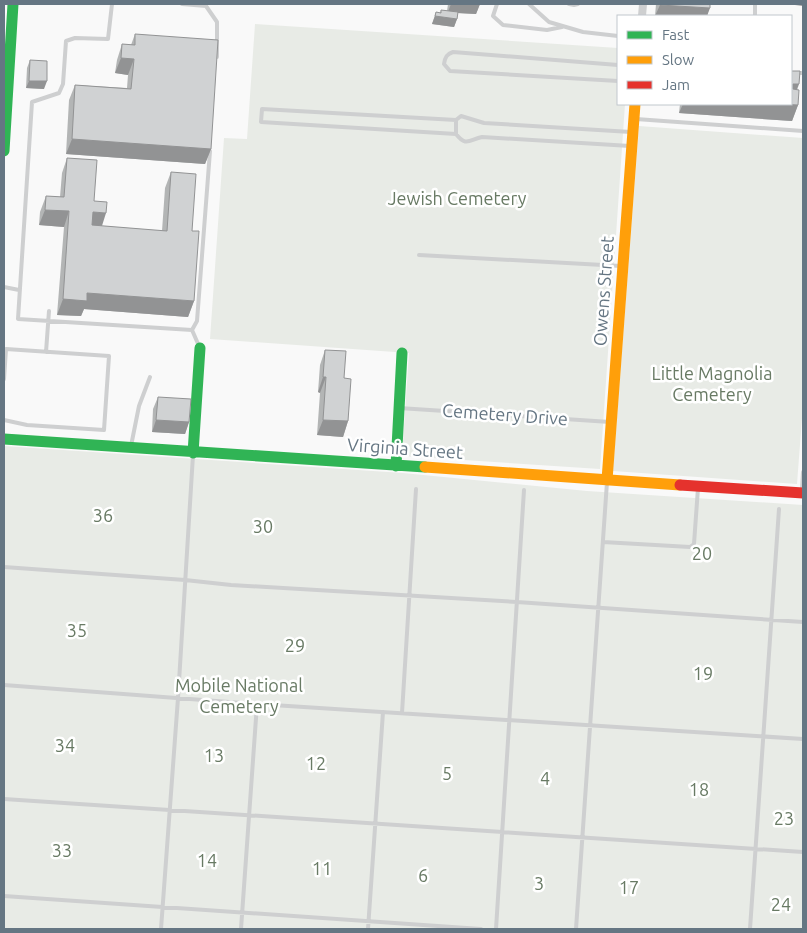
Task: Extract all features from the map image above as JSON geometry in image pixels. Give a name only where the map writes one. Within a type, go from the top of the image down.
[{"type":"street","points":[[4,151],[8,22],[13,4]]},
{"type":"street","name":"Owens Street","points":[[607,480],[635,105]]},
{"type":"street","points":[[193,453],[200,348]]},
{"type":"street","points":[[396,466],[402,353]]},
{"type":"street","name":"Virginia Street","points":[[4,439],[802,493]]},
{"type":"lane","points":[[112,4],[108,39],[75,38],[66,41],[63,84],[59,93],[32,102],[18,318],[192,330]]},
{"type":"lane","points":[[182,4],[206,6],[217,22],[217,58]]},
{"type":"lane","points":[[497,4],[493,16],[503,25],[547,30],[564,27]]},
{"type":"lane","points":[[529,4],[549,22],[584,32],[617,36]]},
{"type":"lane","points":[[569,4],[578,4]]},
{"type":"lane","points":[[617,64],[453,52],[448,53],[444,64],[450,71],[617,81]]},
{"type":"lane","points":[[456,134],[261,122],[262,109],[456,120],[461,116],[484,123],[633,132]]},
{"type":"lane","points":[[634,119],[803,131]]},
{"type":"lane","points":[[456,120],[456,134],[461,140],[466,142],[482,137],[632,146]]},
{"type":"lane","points":[[192,330],[197,321],[210,147]]},
{"type":"lane","points":[[419,255],[623,266]]},
{"type":"lane","points":[[4,287],[19,290]]},
{"type":"lane","points":[[46,352],[49,311]]},
{"type":"lane","points":[[192,330],[200,348]]},
{"type":"lane","points":[[4,379],[6,349],[109,356],[104,430],[27,425],[4,420]]},
{"type":"lane","points":[[131,448],[138,406],[150,377]]},
{"type":"lane","name":"Cemetery Drive","points":[[399,408],[612,422]]},
{"type":"lane","points":[[161,929],[193,453]]},
{"type":"lane","points":[[802,493],[803,472]]},
{"type":"lane","points":[[576,929],[607,480]]},
{"type":"lane","points":[[603,542],[690,547],[694,544],[698,486]]},
{"type":"lane","points":[[402,713],[416,489]]},
{"type":"lane","points":[[496,929],[524,490]]},
{"type":"lane","points":[[750,929],[779,509]]},
{"type":"lane","points":[[4,567],[231,585],[599,607],[803,622]]},
{"type":"lane","points":[[4,685],[257,704],[803,739]]},
{"type":"lane","points":[[241,929],[257,704]]},
{"type":"lane","points":[[368,929],[383,712]]},
{"type":"lane","points":[[4,798],[803,852]]},
{"type":"lane","points":[[4,896],[481,929]]},
{"type":"green space","name":"Jewish Cemetery","points":[[255,24],[617,48],[617,105],[625,105],[600,469],[402,456],[409,353],[210,339],[224,138],[247,139]]},
{"type":"green space","name":"Little Magnolia Cemetery","points":[[639,126],[803,138],[803,405],[797,484],[613,471]]},
{"type":"green space","name":"Mobile National Cemetery","points":[[4,446],[403,473],[587,491],[803,505],[803,929],[4,929]]},
{"type":"building","points":[[710,4],[710,8],[660,5]]},
{"type":"building","points":[[441,10],[458,12],[457,19],[435,16],[436,12],[441,13]]},
{"type":"building","points":[[135,34],[218,40],[211,149],[72,139],[75,85],[131,89],[134,59],[121,58],[122,44],[135,45]]},
{"type":"building","points":[[30,60],[47,61],[47,81],[29,81]]},
{"type":"building","points":[[792,71],[800,71],[799,84],[793,84],[793,89],[799,90],[798,105],[792,105]]},
{"type":"building","points":[[67,158],[97,160],[94,201],[107,202],[106,213],[93,212],[92,225],[167,231],[171,172],[196,174],[192,231],[199,231],[194,301],[87,293],[87,301],[63,299],[69,211],[45,210],[46,196],[64,197]]},
{"type":"building","points":[[325,350],[346,351],[344,378],[351,379],[348,421],[323,420],[326,377],[323,377]]},
{"type":"building","points":[[158,397],[191,399],[189,422],[156,420]]},
{"type":"traffic: fast","points":[[4,151],[13,4]]},
{"type":"traffic: fast","points":[[193,453],[200,348]]},
{"type":"traffic: fast","points":[[396,466],[402,353]]},
{"type":"traffic: fast","points":[[4,439],[425,467]]},
{"type":"traffic: slow","points":[[607,480],[635,105]]},
{"type":"traffic: slow","points":[[425,467],[680,485]]},
{"type":"traffic: jam","points":[[680,485],[803,493]]},
{"type":"park label","name":"36","points":[[103,516]]},
{"type":"park label","name":"30","points":[[263,527]]},
{"type":"park label","name":"20","points":[[702,554]]},
{"type":"park label","name":"35","points":[[77,631]]},
{"type":"park label","name":"29","points":[[295,646]]},
{"type":"park label","name":"19","points":[[703,674]]},
{"type":"park label","name":"34","points":[[65,746]]},
{"type":"park label","name":"13","points":[[214,756]]},
{"type":"park label","name":"12","points":[[316,764]]},
{"type":"park label","name":"5","points":[[447,774]]},
{"type":"park label","name":"4","points":[[545,779]]},
{"type":"park label","name":"18","points":[[699,790]]},
{"type":"park label","name":"23","points":[[784,819]]},
{"type":"park label","name":"33","points":[[62,851]]},
{"type":"park label","name":"14","points":[[207,861]]},
{"type":"park label","name":"11","points":[[322,869]]},
{"type":"park label","name":"6","points":[[423,876]]},
{"type":"park label","name":"3","points":[[539,884]]},
{"type":"park label","name":"17","points":[[629,888]]},
{"type":"park label","name":"24","points":[[781,905]]}]
